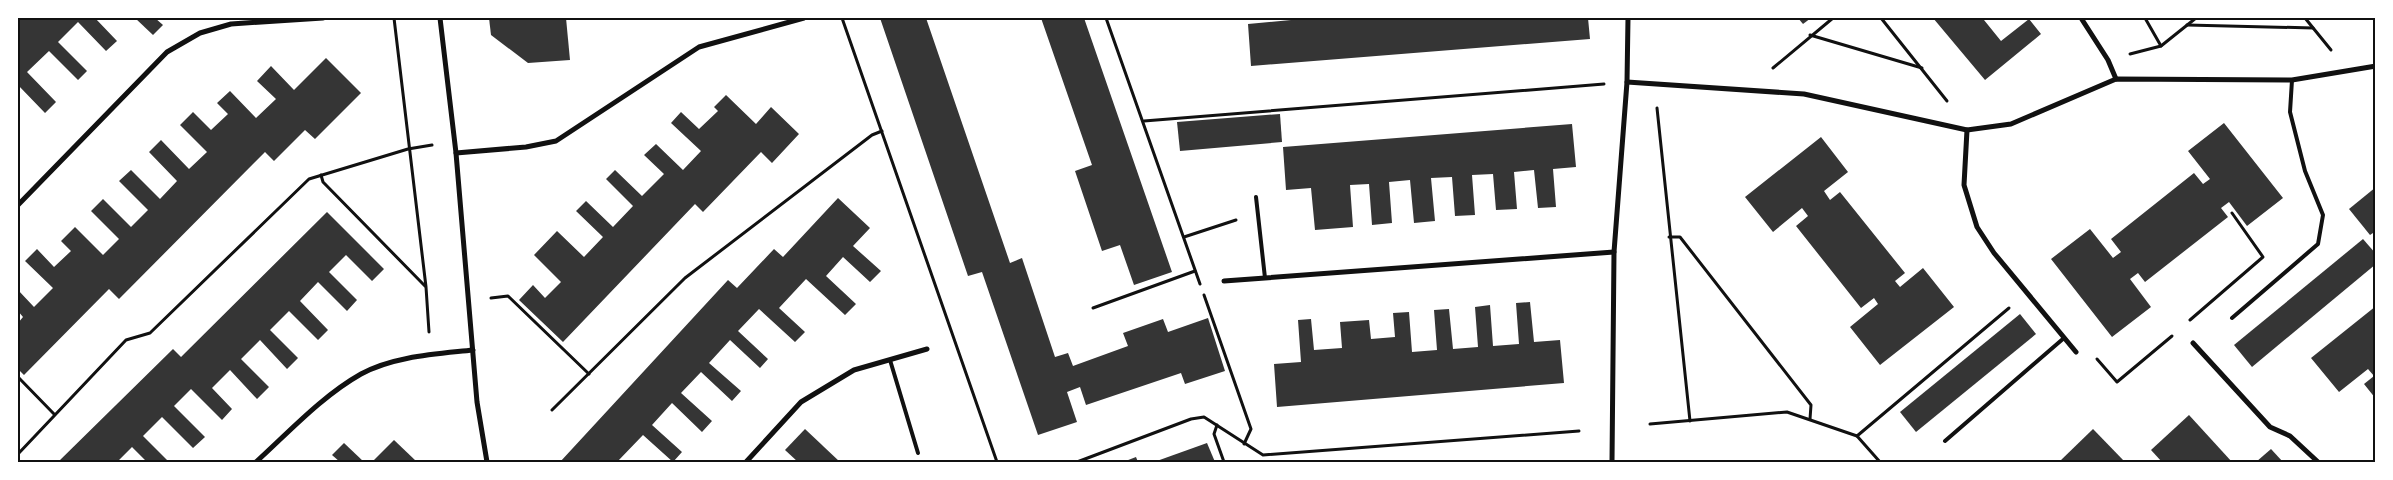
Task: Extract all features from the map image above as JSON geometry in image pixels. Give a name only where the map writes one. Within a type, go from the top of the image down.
[{"type":"street","points":[[18,205],[167,52],[200,33],[231,24],[322,18]]},
{"type":"street","points":[[440,18],[456,153],[476,402],[487,462]]},
{"type":"street","points":[[456,153],[526,147],[556,140],[699,47],[804,18]]},
{"type":"street","points":[[1612,462],[1614,252],[1627,82],[1628,18]]},
{"type":"street","points":[[2081,18],[2108,60],[2116,79]]},
{"type":"street","points":[[1627,82],[1804,94],[1967,130],[2010,124],[2116,79],[2292,80],[2376,66]]},
{"type":"street","points":[[1967,130],[1964,185],[1977,227],[1994,253],[2076,352]]},
{"type":"street","points":[[1224,281],[1614,252]]},
{"type":"street","points":[[2193,343],[2270,427],[2290,436],[2318,462]]},
{"type":"street","points":[[746,462],[801,402],[854,370],[927,349]]},
{"type":"street","points":[[256,462],[329,396],[362,374],[392,363],[430,355],[473,350]]},
{"type":"lane","points":[[2232,318],[2318,244],[2323,215],[2305,171],[2290,112],[2292,80]]},
{"type":"lane","points":[[1256,198],[1265,278]]},
{"type":"lane","points":[[1945,441],[2064,338]]},
{"type":"lane","points":[[890,360],[918,453]]},
{"type":"path","points":[[394,18],[408,149],[426,287],[430,355]]},
{"type":"path","points":[[842,18],[997,462]]},
{"type":"path","points":[[1106,18],[1144,121],[1251,429],[1244,444]]},
{"type":"path","points":[[1748,90],[1833,18]]},
{"type":"path","points":[[1881,18],[1947,100],[1950,113],[1949,126]]},
{"type":"path","points":[[2145,18],[2161,46]]},
{"type":"path","points":[[2108,60],[2161,46],[2196,18]]},
{"type":"path","points":[[2305,18],[2347,71]]},
{"type":"path","points":[[2187,25],[2313,28]]},
{"type":"path","points":[[1810,36],[1922,68]]},
{"type":"path","points":[[1144,121],[1627,82]]},
{"type":"path","points":[[1655,84],[1669,237],[1690,420]]},
{"type":"path","points":[[552,410],[685,278],[872,135],[882,131]]},
{"type":"path","points":[[18,454],[126,340],[150,333],[309,180],[408,149],[454,142]]},
{"type":"path","points":[[321,175],[323,182],[426,287]]},
{"type":"path","points":[[1184,237],[1258,212]]},
{"type":"path","points":[[2183,326],[2263,257],[2232,213]]},
{"type":"path","points":[[1669,237],[1680,237],[1811,405],[1810,419]]},
{"type":"path","points":[[1093,308],[1196,271]]},
{"type":"path","points":[[1856,436],[2027,293]]},
{"type":"path","points":[[469,299],[508,296],[589,374]]},
{"type":"path","points":[[2076,352],[2095,356],[2118,382],[2176,332]]},
{"type":"path","points":[[18,377],[54,414]]},
{"type":"path","points":[[1650,424],[1787,412],[1856,436],[1880,462]]},
{"type":"path","points":[[1077,462],[1191,419],[1204,417],[1263,455],[1578,431]]},
{"type":"path","points":[[1217,425],[1214,434],[1224,462]]},
{"type":"building","points":[[21,18],[95,18],[117,41],[106,51],[78,22],[58,42],[87,71],[78,80],[49,51],[27,72],[56,102],[45,113],[18,85],[18,20]]},
{"type":"building","points":[[135,18],[155,18],[163,25],[153,35]]},
{"type":"building","points":[[489,18],[566,18],[570,60],[528,63],[491,35]]},
{"type":"building","points":[[880,18],[926,18],[1010,263],[1022,258],[1055,357],[1068,353],[1073,366],[1128,346],[1123,333],[1163,319],[1168,332],[1208,318],[1225,371],[1185,384],[1181,373],[1086,405],[1080,387],[1067,392],[1077,422],[1038,435],[982,272],[968,276]]},
{"type":"building","points":[[1041,18],[1084,18],[1172,272],[1134,285],[1120,245],[1102,251],[1075,171],[1092,165]]},
{"type":"building","points":[[1291,18],[1588,18],[1590,39],[1251,66],[1248,24],[1291,20]]},
{"type":"building","points":[[1798,18],[1811,18],[1803,24]]},
{"type":"building","points":[[1933,18],[1986,18],[1984,20],[2001,41],[2029,19],[2041,34],[1985,80]]},
{"type":"building","points":[[326,58],[361,93],[315,139],[305,130],[274,161],[265,152],[119,299],[109,289],[24,375],[18,369],[18,323],[23,317],[18,311],[18,290],[34,307],[53,288],[25,261],[37,249],[54,267],[71,251],[61,241],[75,227],[103,255],[119,239],[91,211],[103,199],[131,227],[148,210],[119,181],[131,170],[160,199],[177,181],[149,152],[161,140],[189,169],[207,152],[180,125],[193,112],[211,130],[228,114],[217,103],[230,91],[256,118],[276,99],[257,81],[271,66],[294,90]]},
{"type":"building","points":[[726,95],[756,124],[771,107],[799,134],[772,163],[761,152],[703,212],[695,204],[563,342],[519,300],[533,285],[545,298],[561,282],[534,255],[557,231],[584,257],[603,237],[576,211],[586,201],[613,227],[633,206],[606,179],[615,170],[642,196],[664,174],[644,155],[656,144],[683,170],[701,151],[671,123],[681,112],[699,129],[718,111],[714,107]]},
{"type":"building","points":[[1280,114],[1282,142],[1180,151],[1177,122]]},
{"type":"building","points":[[2224,123],[2283,198],[2247,226],[2229,202],[2221,208],[2228,217],[2145,282],[2138,273],[2130,279],[2151,307],[2112,337],[2051,259],[2090,229],[2113,258],[2121,252],[2111,239],[2194,173],[2203,184],[2210,179],[2188,151]]},
{"type":"building","points":[[1572,124],[1576,167],[1553,169],[1556,207],[1538,208],[1534,170],[1514,172],[1517,209],[1496,210],[1493,174],[1472,175],[1475,215],[1455,216],[1452,177],[1431,178],[1435,221],[1414,223],[1410,180],[1389,182],[1392,223],[1372,225],[1369,184],[1350,185],[1353,227],[1315,230],[1311,188],[1286,190],[1283,147]]},
{"type":"building","points":[[1821,137],[1848,172],[1824,191],[1830,200],[1840,192],[1905,273],[1895,281],[1900,287],[1923,268],[1954,307],[1880,365],[1850,327],[1878,304],[1874,298],[1861,308],[1796,226],[1808,216],[1802,208],[1773,232],[1745,197]]},
{"type":"building","points":[[2376,187],[2376,231],[2370,235],[2349,209]]},
{"type":"building","points":[[838,198],[870,228],[853,246],[881,271],[870,282],[843,257],[826,276],[856,304],[845,315],[806,279],[779,308],[805,332],[795,342],[759,309],[738,331],[768,359],[760,368],[730,340],[709,363],[741,391],[732,401],[701,372],[681,393],[712,421],[702,432],[672,403],[652,425],[682,452],[673,462],[643,435],[617,462],[560,462],[728,280],[737,288],[774,249],[783,257]]},
{"type":"building","points":[[327,212],[384,269],[372,281],[346,255],[329,272],[357,300],[347,311],[318,282],[300,301],[328,330],[318,340],[289,311],[270,330],[298,358],[287,369],[260,340],[241,359],[269,387],[257,399],[230,370],[212,388],[232,409],[222,420],[191,389],[174,406],[205,437],[193,448],[162,417],[143,436],[169,462],[147,462],[132,447],[117,462],[58,462],[173,349],[181,357]]},
{"type":"building","points":[[2363,239],[2376,254],[2376,264],[2252,367],[2234,345]]},
{"type":"building","points":[[1530,302],[1534,342],[1560,340],[1564,383],[1277,407],[1274,364],[1301,362],[1298,320],[1311,319],[1314,350],[1342,348],[1340,322],[1369,320],[1371,339],[1395,337],[1393,313],[1409,312],[1412,352],[1437,350],[1434,310],[1449,309],[1453,349],[1478,347],[1475,307],[1490,305],[1493,346],[1519,344],[1516,303]]},
{"type":"building","points":[[2376,306],[2376,399],[2364,384],[2374,376],[2368,369],[2339,392],[2311,358]]},
{"type":"building","points":[[2020,314],[2036,334],[1916,432],[1900,412]]},
{"type":"building","points":[[2189,415],[2232,462],[2162,462],[2151,450]]},
{"type":"building","points":[[805,429],[840,462],[798,462],[785,450]]},
{"type":"building","points":[[2093,429],[2125,462],[2059,462]]},
{"type":"building","points":[[394,440],[416,461],[372,462]]},
{"type":"building","points":[[344,443],[364,462],[340,462],[332,455]]},
{"type":"building","points":[[1207,443],[1215,462],[1154,462]]},
{"type":"building","points":[[2271,449],[2283,462],[2256,462]]},
{"type":"building","points":[[1136,457],[1138,462],[1123,462]]}]
